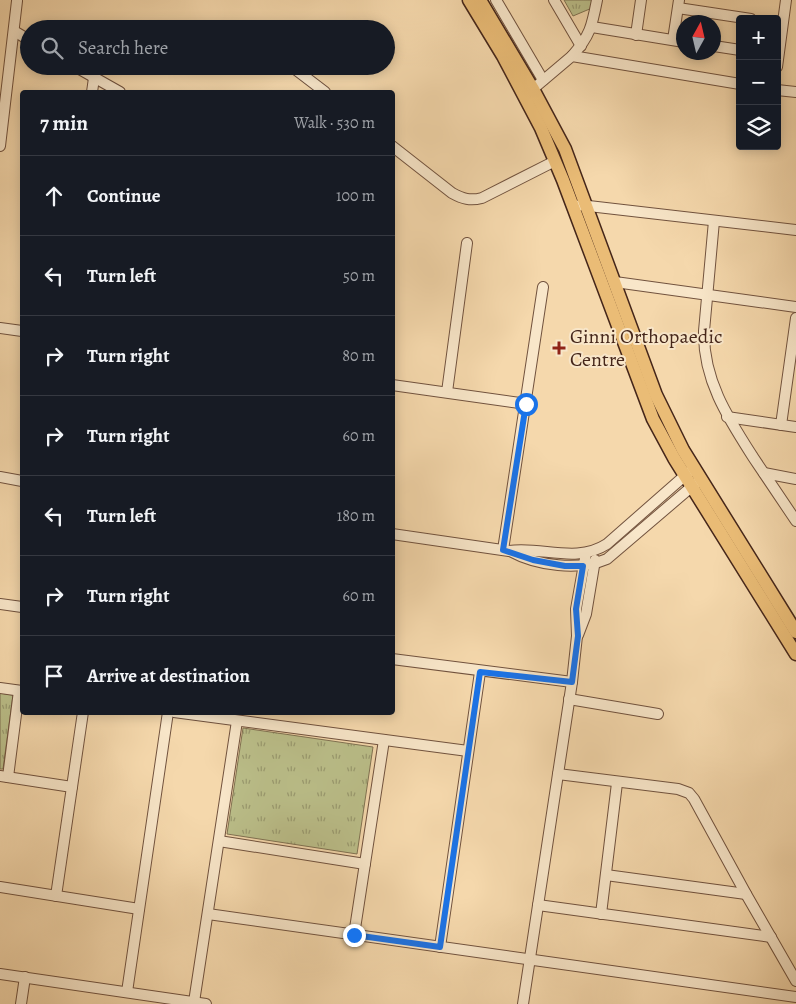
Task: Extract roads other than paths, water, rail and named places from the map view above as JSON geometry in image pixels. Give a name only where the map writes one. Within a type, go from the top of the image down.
[{"type":"main road","points":[[469,0],[503,56],[541,128],[572,204],[653,419],[796,632]]},
{"type":"main road","points":[[480,0],[565,149],[656,395],[683,450],[693,477],[796,654]]},
{"type":"street","points":[[496,0],[543,80]]},
{"type":"street","points":[[554,0],[581,46]]},
{"type":"street","points":[[532,89],[572,56],[581,46],[592,28],[597,0]]},
{"type":"street","points":[[636,35],[641,0]]},
{"type":"street","points":[[781,19],[786,0]]},
{"type":"street","points":[[0,146],[18,1]]},
{"type":"street","points":[[678,4],[736,16]]},
{"type":"street","points":[[592,28],[676,41]]},
{"type":"street","points":[[14,31],[20,35]]},
{"type":"street","points":[[721,47],[736,49]]},
{"type":"street","points":[[572,56],[736,83]]},
{"type":"street","points":[[89,75],[116,90]]},
{"type":"street","points":[[303,75],[322,90]]},
{"type":"street","points":[[92,90],[94,78]]},
{"type":"street","points":[[781,90],[796,92]]},
{"type":"street","points":[[395,148],[452,193],[462,199],[472,200],[482,198],[555,161]]},
{"type":"street","points":[[572,204],[796,230]]},
{"type":"street","points":[[714,221],[704,338],[706,360],[713,384],[727,417],[796,521]]},
{"type":"street","points":[[447,392],[467,243]]},
{"type":"street","points":[[615,282],[796,307]]},
{"type":"street","points":[[506,550],[543,287]]},
{"type":"street","points":[[781,425],[796,318]]},
{"type":"street","points":[[0,328],[20,331]]},
{"type":"street","points":[[395,385],[526,404]]},
{"type":"street","points":[[727,417],[796,427]]},
{"type":"street","points":[[764,474],[796,479]]},
{"type":"street","points":[[395,534],[506,550],[573,555],[586,553],[598,550],[607,544],[693,477]]},
{"type":"street","points":[[506,550],[533,560],[565,566],[589,565],[607,559],[693,477]]},
{"type":"street","points":[[0,478],[20,481]]},
{"type":"street","points":[[589,565],[598,550]]},
{"type":"street","points":[[523,1004],[578,636],[586,614],[589,565],[586,553]]},
{"type":"street","points":[[0,604],[20,607]]},
{"type":"street","points":[[395,659],[480,672],[572,682]]},
{"type":"street","points":[[440,947],[480,672]]},
{"type":"street","points":[[0,688],[20,691]]},
{"type":"street","points":[[20,696],[4,777],[72,787]]},
{"type":"street","points":[[569,699],[658,714]]},
{"type":"street","points":[[56,896],[83,715]]},
{"type":"street","points":[[126,992],[168,715]]},
{"type":"street","points":[[195,715],[468,751]]},
{"type":"street","points":[[194,1002],[237,721]]},
{"type":"street","points":[[354,935],[384,740]]},
{"type":"street","points":[[558,774],[617,783],[678,789],[689,793],[796,981]]},
{"type":"street","points":[[601,914],[617,783]]},
{"type":"street","points":[[219,841],[365,864]]},
{"type":"street","points":[[606,875],[746,894]]},
{"type":"street","points":[[0,888],[139,909]]},
{"type":"street","points":[[538,905],[771,937]]},
{"type":"street","points":[[208,914],[796,997]]},
{"type":"street","points":[[0,974],[206,1004]]},
{"type":"street","points":[[21,1004],[25,978]]},
{"type":"place","name":"Ginni Orthopaedic Centre","points":[[559,348]]}]
